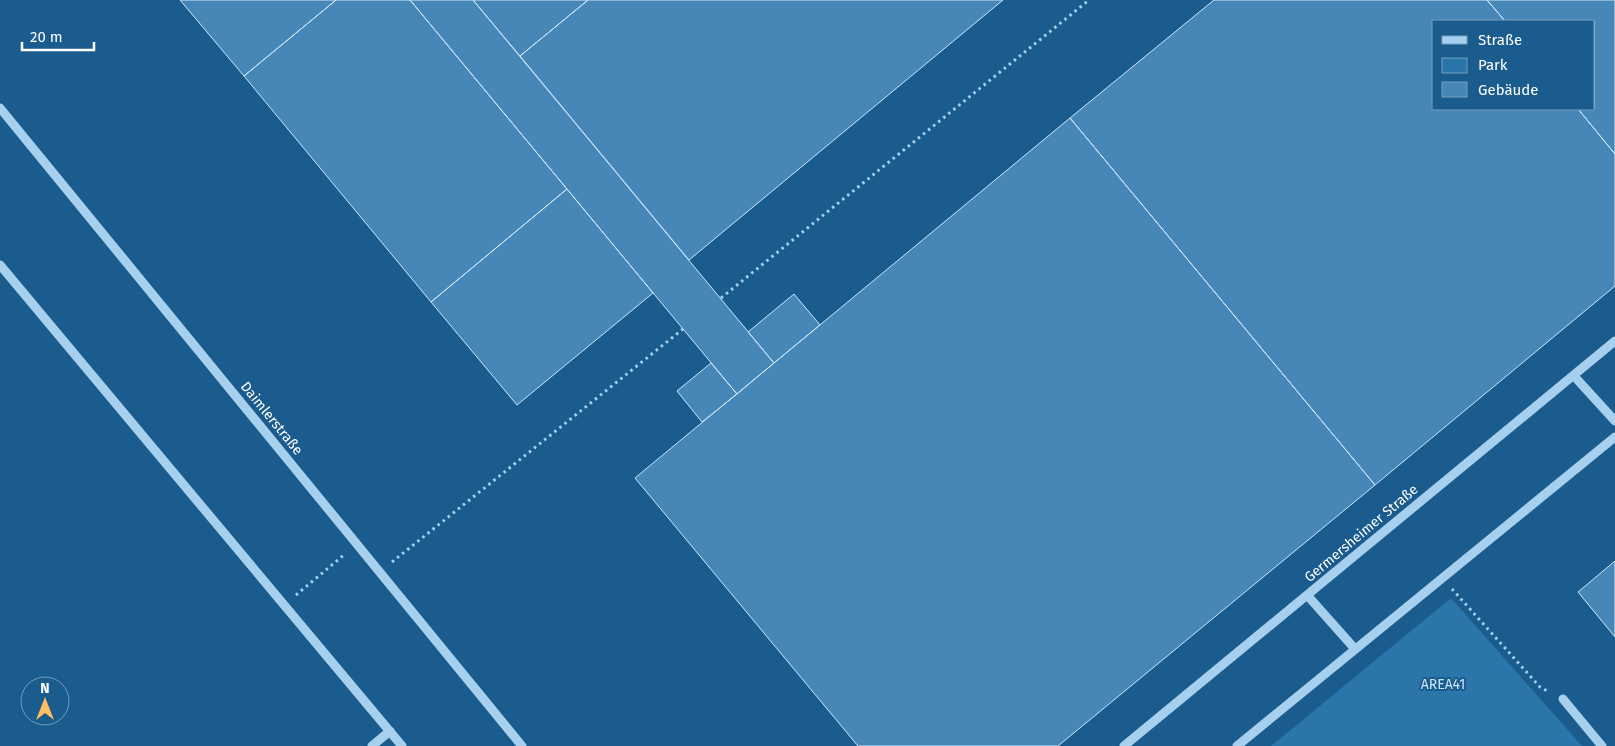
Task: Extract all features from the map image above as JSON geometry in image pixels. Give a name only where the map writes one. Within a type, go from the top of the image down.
[{"type":"lane","name":"Daimlerstraße","points":[[0,108],[522,746]]},
{"type":"lane","points":[[0,266],[402,746]]},
{"type":"lane","name":"Germersheimer Straße","points":[[1124,746],[1615,342]]},
{"type":"lane","points":[[1574,376],[1615,421]]},
{"type":"lane","points":[[1237,746],[1615,436]]},
{"type":"lane","points":[[1307,595],[1355,649]]},
{"type":"lane","points":[[1563,699],[1602,746]]},
{"type":"lane","points":[[372,746],[390,731]]},
{"type":"path","points":[[721,298],[1089,0]]},
{"type":"path","points":[[380,571],[683,329]]},
{"type":"path","points":[[284,605],[357,544]]},
{"type":"path","points":[[1442,578],[1540,687],[1563,699]]},
{"type":"green space","name":"AREA41","points":[[1451,598],[1582,746],[1271,746]]},
{"type":"building","points":[[180,0],[336,0],[244,76]]},
{"type":"building","points":[[336,0],[410,0],[567,189],[431,302],[244,76]]},
{"type":"building","points":[[410,0],[473,0],[774,363],[737,394]]},
{"type":"building","points":[[473,0],[588,0],[520,56]]},
{"type":"building","points":[[588,0],[1003,0],[689,260],[520,56]]},
{"type":"building","points":[[1214,0],[1487,0],[1504,20],[1432,20],[1432,110],[1579,110],[1615,154],[1615,286],[1375,485],[1070,118]]},
{"type":"building","points":[[1487,0],[1615,0],[1615,154],[1579,110],[1595,110],[1595,20],[1504,20]]},
{"type":"building","points":[[1070,118],[1375,485],[1058,746],[858,746],[635,478]]},
{"type":"building","points":[[567,189],[653,293],[517,405],[431,302]]},
{"type":"building","points":[[794,294],[820,325],[774,363],[748,332]]},
{"type":"building","points":[[711,363],[737,394],[702,422],[677,391]]},
{"type":"building","points":[[1615,561],[1615,637],[1578,592]]}]
